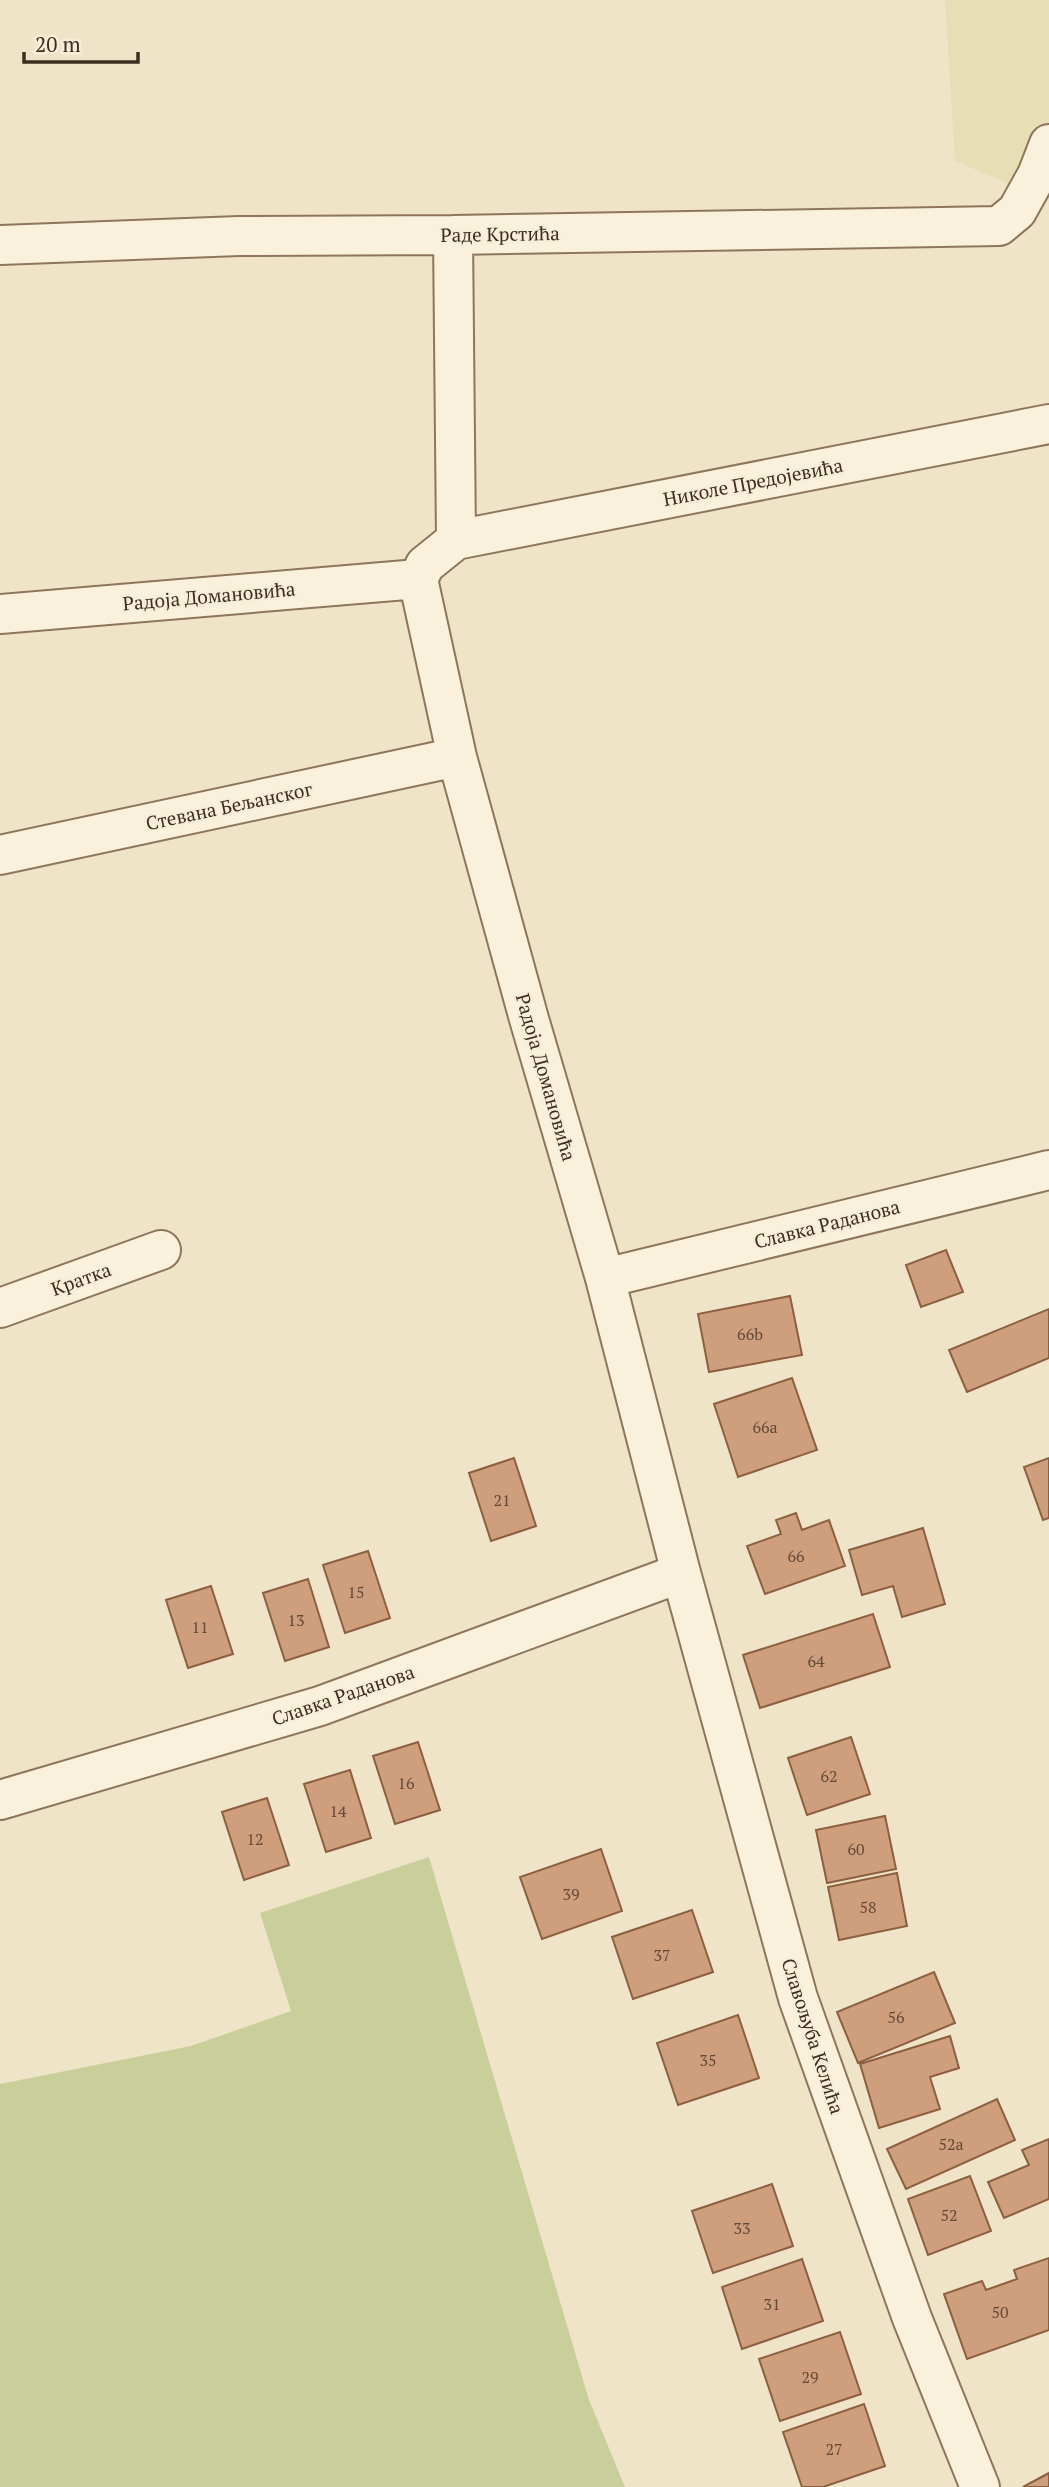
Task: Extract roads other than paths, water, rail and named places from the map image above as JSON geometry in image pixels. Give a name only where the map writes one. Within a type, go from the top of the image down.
[{"type":"street","name":"Раде Крстића","points":[[0,245],[239,236],[999,226],[1017,211],[1037,174],[1049,144]]},
{"type":"street","points":[[418,579],[425,565],[456,540],[453,235]]},
{"type":"street","name":"Николе Предојевића","points":[[456,540],[1049,424]]},
{"type":"street","name":"Радоја Домановића","points":[[0,614],[418,579],[457,757],[529,1019],[605,1278],[681,1573]]},
{"type":"street","name":"Стевана Бељанског","points":[[0,855],[457,757]]},
{"type":"street","name":"Славка Раданова","points":[[605,1278],[1049,1170]]},
{"type":"street","name":"Кратка","points":[[0,1308],[161,1250]]},
{"type":"street","name":"Славка Раданова","points":[[0,1800],[320,1706],[681,1573]]},
{"type":"street","name":"Славољуба Келића","points":[[681,1573],[798,1997],[912,2318],[980,2487]]}]
